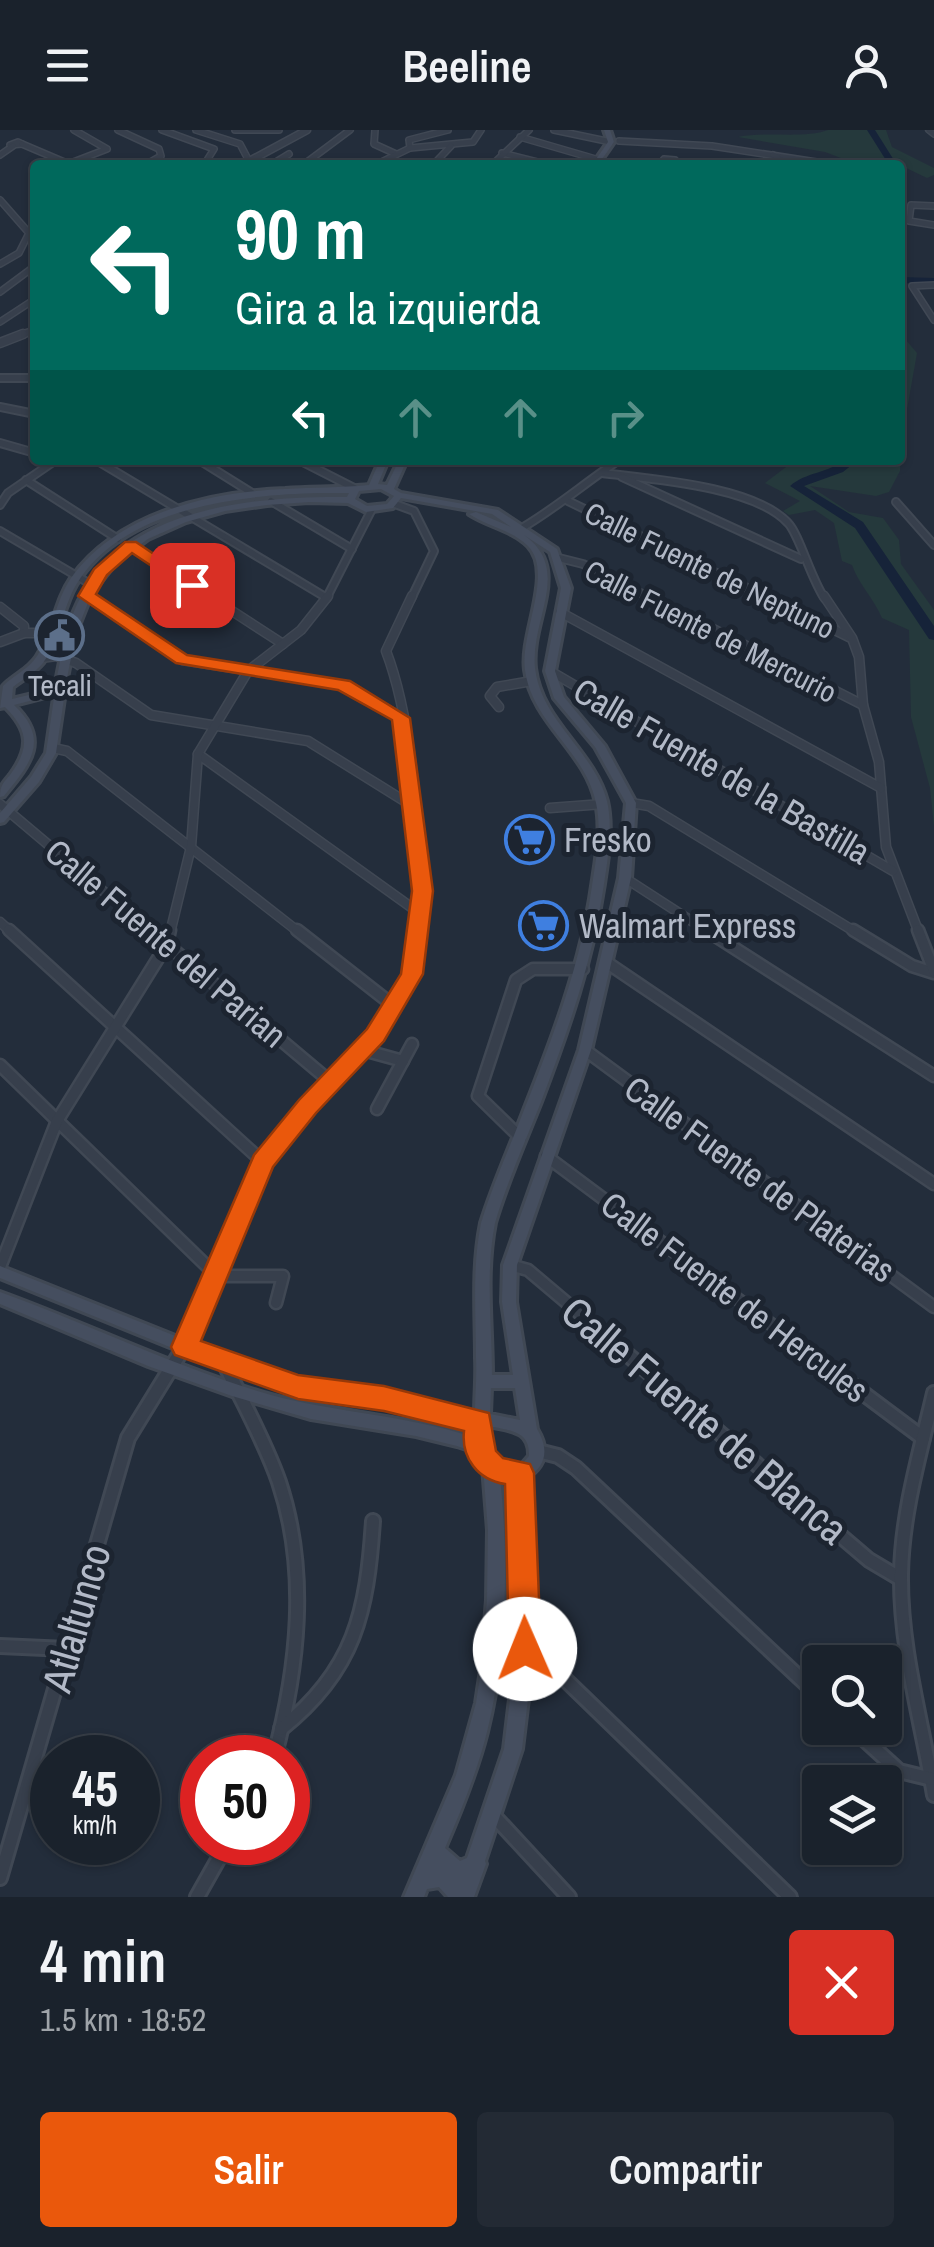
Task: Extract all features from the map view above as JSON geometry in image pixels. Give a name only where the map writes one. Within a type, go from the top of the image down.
[{"type":"main road","points":[[607,130],[615,141]]},
{"type":"main road","points":[[603,160],[615,141],[614,130]]},
{"type":"main road","points":[[0,820],[5,807],[53,748],[71,632],[90,590],[131,546],[192,517],[271,501],[353,493],[374,485],[382,465]]},
{"type":"main road","points":[[395,497],[402,465]]},
{"type":"main road","points":[[374,485],[395,497],[476,506],[559,558],[566,588],[550,671],[558,698],[600,746],[631,803],[625,878],[585,1050],[510,1264],[508,1302],[529,1429],[538,1450],[533,1466],[520,1473],[492,1466]]},
{"type":"main road","points":[[4,704],[4,688],[40,658],[76,578],[118,538],[180,510],[252,493],[353,493],[372,509],[395,497]]},
{"type":"main road","points":[[477,1446],[484,1382],[482,1260],[488,1222],[585,961],[602,854],[603,804],[591,773],[548,716],[532,678],[529,655],[546,575],[539,556],[519,530]]},
{"type":"main road","points":[[529,655],[542,660],[550,656]]},
{"type":"main road","points":[[532,678],[550,671]]},
{"type":"main road","points":[[4,704],[41,695],[63,682]]},
{"type":"main road","points":[[0,794],[22,764],[32,734],[29,723],[4,704]]},
{"type":"main road","points":[[585,961],[606,962]]},
{"type":"main road","points":[[0,1269],[184,1347],[298,1387],[384,1398],[529,1429]]},
{"type":"main road","points":[[0,1298],[236,1390],[312,1412],[404,1427],[477,1446],[492,1466],[494,1602],[485,1696],[470,1760],[417,1889]]},
{"type":"main road","points":[[484,1382],[522,1381]]},
{"type":"main road","points":[[463,1897],[494,1816],[513,1749],[525,1649],[520,1473]]},
{"type":"main road","points":[[435,1852],[458,1872],[477,1864]]},
{"type":"main road","points":[[417,1889],[442,1877],[452,1882],[463,1897]]},
{"type":"street","points":[[0,155],[16,144],[22,130]]},
{"type":"street","points":[[74,130],[106,149],[78,160]]},
{"type":"street","points":[[118,130],[159,149],[157,160]]},
{"type":"street","points":[[162,130],[214,149],[207,160]]},
{"type":"street","points":[[199,131],[215,130]]},
{"type":"street","points":[[235,130],[279,130]]},
{"type":"street","points":[[255,160],[310,130]]},
{"type":"street","points":[[310,160],[350,130]]},
{"type":"street","points":[[375,130],[374,144],[396,154]]},
{"type":"street","points":[[410,148],[406,144],[410,140],[448,130]]},
{"type":"street","points":[[385,160],[410,148],[475,141],[481,130]]},
{"type":"street","points":[[496,160],[529,130]]},
{"type":"street","points":[[554,130],[615,141],[804,160]]},
{"type":"street","points":[[658,143],[663,130]]},
{"type":"street","points":[[199,131],[240,144],[248,160]]},
{"type":"street","points":[[520,137],[588,160]]},
{"type":"street","points":[[0,144],[37,147],[61,160]]},
{"type":"street","points":[[439,160],[452,146]]},
{"type":"street","points":[[502,152],[531,160]]},
{"type":"street","points":[[279,160],[289,154]]},
{"type":"street","points":[[773,155],[781,160]]},
{"type":"street","points":[[0,200],[25,224],[28,233],[19,253],[0,264]]},
{"type":"street","points":[[934,206],[911,205],[909,221],[934,225]]},
{"type":"street","points":[[0,292],[30,270]]},
{"type":"street","points":[[934,285],[912,286],[934,320]]},
{"type":"street","points":[[0,322],[30,302]]},
{"type":"street","points":[[923,305],[934,312]]},
{"type":"street","points":[[4,342],[30,334]]},
{"type":"street","points":[[0,378],[30,378]]},
{"type":"street","points":[[0,407],[30,413]]},
{"type":"street","points":[[0,443],[30,452]]},
{"type":"street","points":[[0,505],[4,492],[48,465]]},
{"type":"street","points":[[104,465],[327,598]]},
{"type":"street","points":[[208,465],[252,493]]},
{"type":"street","points":[[307,465],[353,493]]},
{"type":"street","points":[[519,530],[568,501],[582,484],[612,465]]},
{"type":"street","points":[[602,473],[705,486],[774,511],[791,525],[801,559],[852,638],[859,657],[863,705],[878,762],[893,870],[934,972]]},
{"type":"street","points":[[615,474],[801,559]]},
{"type":"street","points":[[26,480],[118,538]]},
{"type":"street","points":[[170,1366],[184,1347],[217,1276],[263,1162],[363,1050],[412,974],[422,915],[422,877],[398,682],[386,651],[434,551],[414,512],[395,497]]},
{"type":"street","points":[[271,501],[352,549]]},
{"type":"street","name":"Calle Fuente de Neptuno","points":[[568,501],[813,623],[852,638]]},
{"type":"street","points":[[896,502],[934,545]]},
{"type":"street","points":[[0,1269],[57,1122],[167,944],[191,847],[198,754],[248,671],[283,644],[327,598],[372,509]]},
{"type":"street","points":[[0,531],[76,578],[182,660],[344,685],[401,718]]},
{"type":"street","points":[[131,546],[283,644]]},
{"type":"street","name":"Calle Fuente de Mercurio","points":[[559,558],[583,564],[863,705]]},
{"type":"street","points":[[0,607],[24,626],[24,633]]},
{"type":"street","points":[[560,612],[880,788]]},
{"type":"street","points":[[0,642],[24,633],[50,633]]},
{"type":"street","points":[[40,658],[68,659],[144,713],[308,741],[414,806]]},
{"type":"street","name":"Calle Fuente de la Bastilla","points":[[550,671],[893,870]]},
{"type":"street","points":[[499,707],[490,696],[497,687],[532,678]]},
{"type":"street","points":[[53,748],[67,751],[394,1006]]},
{"type":"street","points":[[198,754],[422,915]]},
{"type":"street","points":[[631,803],[649,806],[912,966],[934,972]]},
{"type":"street","points":[[550,808],[603,804]]},
{"type":"street","name":"Calle Fuente del Parian","points":[[5,807],[332,1083]]},
{"type":"street","points":[[625,878],[934,1076]]},
{"type":"street","points":[[0,922],[263,1162]]},
{"type":"street","points":[[520,1138],[478,1096],[516,980],[533,969],[585,961]]},
{"type":"street","points":[[606,962],[934,1184]]},
{"type":"street","points":[[378,1109],[412,1044]]},
{"type":"street","points":[[363,1050],[403,1060]]},
{"type":"street","name":"Calle Fuente de Platerias","points":[[585,1050],[934,1308]]},
{"type":"street","points":[[0,1066],[217,1276],[284,1276],[276,1303]]},
{"type":"street","name":"Calle Fuente de Hercules","points":[[546,1156],[923,1438]]},
{"type":"street","name":"Calle Fuente de Blanca","points":[[510,1264],[528,1270],[869,1560],[900,1578]]},
{"type":"street","points":[[224,1362],[279,1483],[293,1540],[298,1598],[280,1735]]},
{"type":"street","name":"Atlaltunco","points":[[0,1878],[128,1438],[170,1366]]},
{"type":"street","points":[[934,1393],[902,1537],[900,1578],[908,1660],[934,1794]]},
{"type":"street","points":[[538,1450],[558,1456],[576,1468],[802,1681]]},
{"type":"street","points":[[281,1729],[309,1710],[342,1669],[360,1625],[373,1521]]},
{"type":"street","points":[[0,1646],[67,1649]]},
{"type":"street","points":[[525,1649],[542,1657],[790,1897]]},
{"type":"street","points":[[870,1745],[898,1771],[932,1779]]},
{"type":"street","points":[[494,1816],[570,1897]]},
{"type":"street","points":[[197,1897],[215,1865]]},
{"type":"green space","points":[[886,130],[892,147],[934,168],[934,175],[927,178],[905,167],[905,160],[846,160],[825,152],[738,137]]},
{"type":"green space","points":[[905,339],[917,353],[905,421]]},
{"type":"green space","points":[[789,465],[900,465],[889,492],[876,496],[810,486],[849,512],[883,518],[899,540],[901,564],[934,610],[934,827],[930,788],[911,717],[909,630],[882,618],[852,565],[842,561],[834,523],[815,510],[789,515],[783,511],[800,501],[765,483]]},
{"type":"waterway","points":[[871,130],[890,160]]},
{"type":"waterway","points":[[905,280],[934,281]]},
{"type":"waterway","points":[[847,465],[796,486],[859,525],[934,636]]},
{"type":"place","name":"Tecali","points":[[60,636]]},
{"type":"place","name":"Fresko","points":[[529,839]]},
{"type":"place","name":"Walmart Express","points":[[544,925]]},
{"type":"route","points":[[192,585],[131,546],[100,572],[87,596],[104,603],[182,660],[344,685],[401,718],[422,877],[422,915],[412,974],[376,1035],[279,1140],[253,1180],[217,1276],[184,1347],[298,1387],[384,1398],[479,1422],[477,1446],[486,1460],[496,1470],[520,1473],[525,1649]]}]
